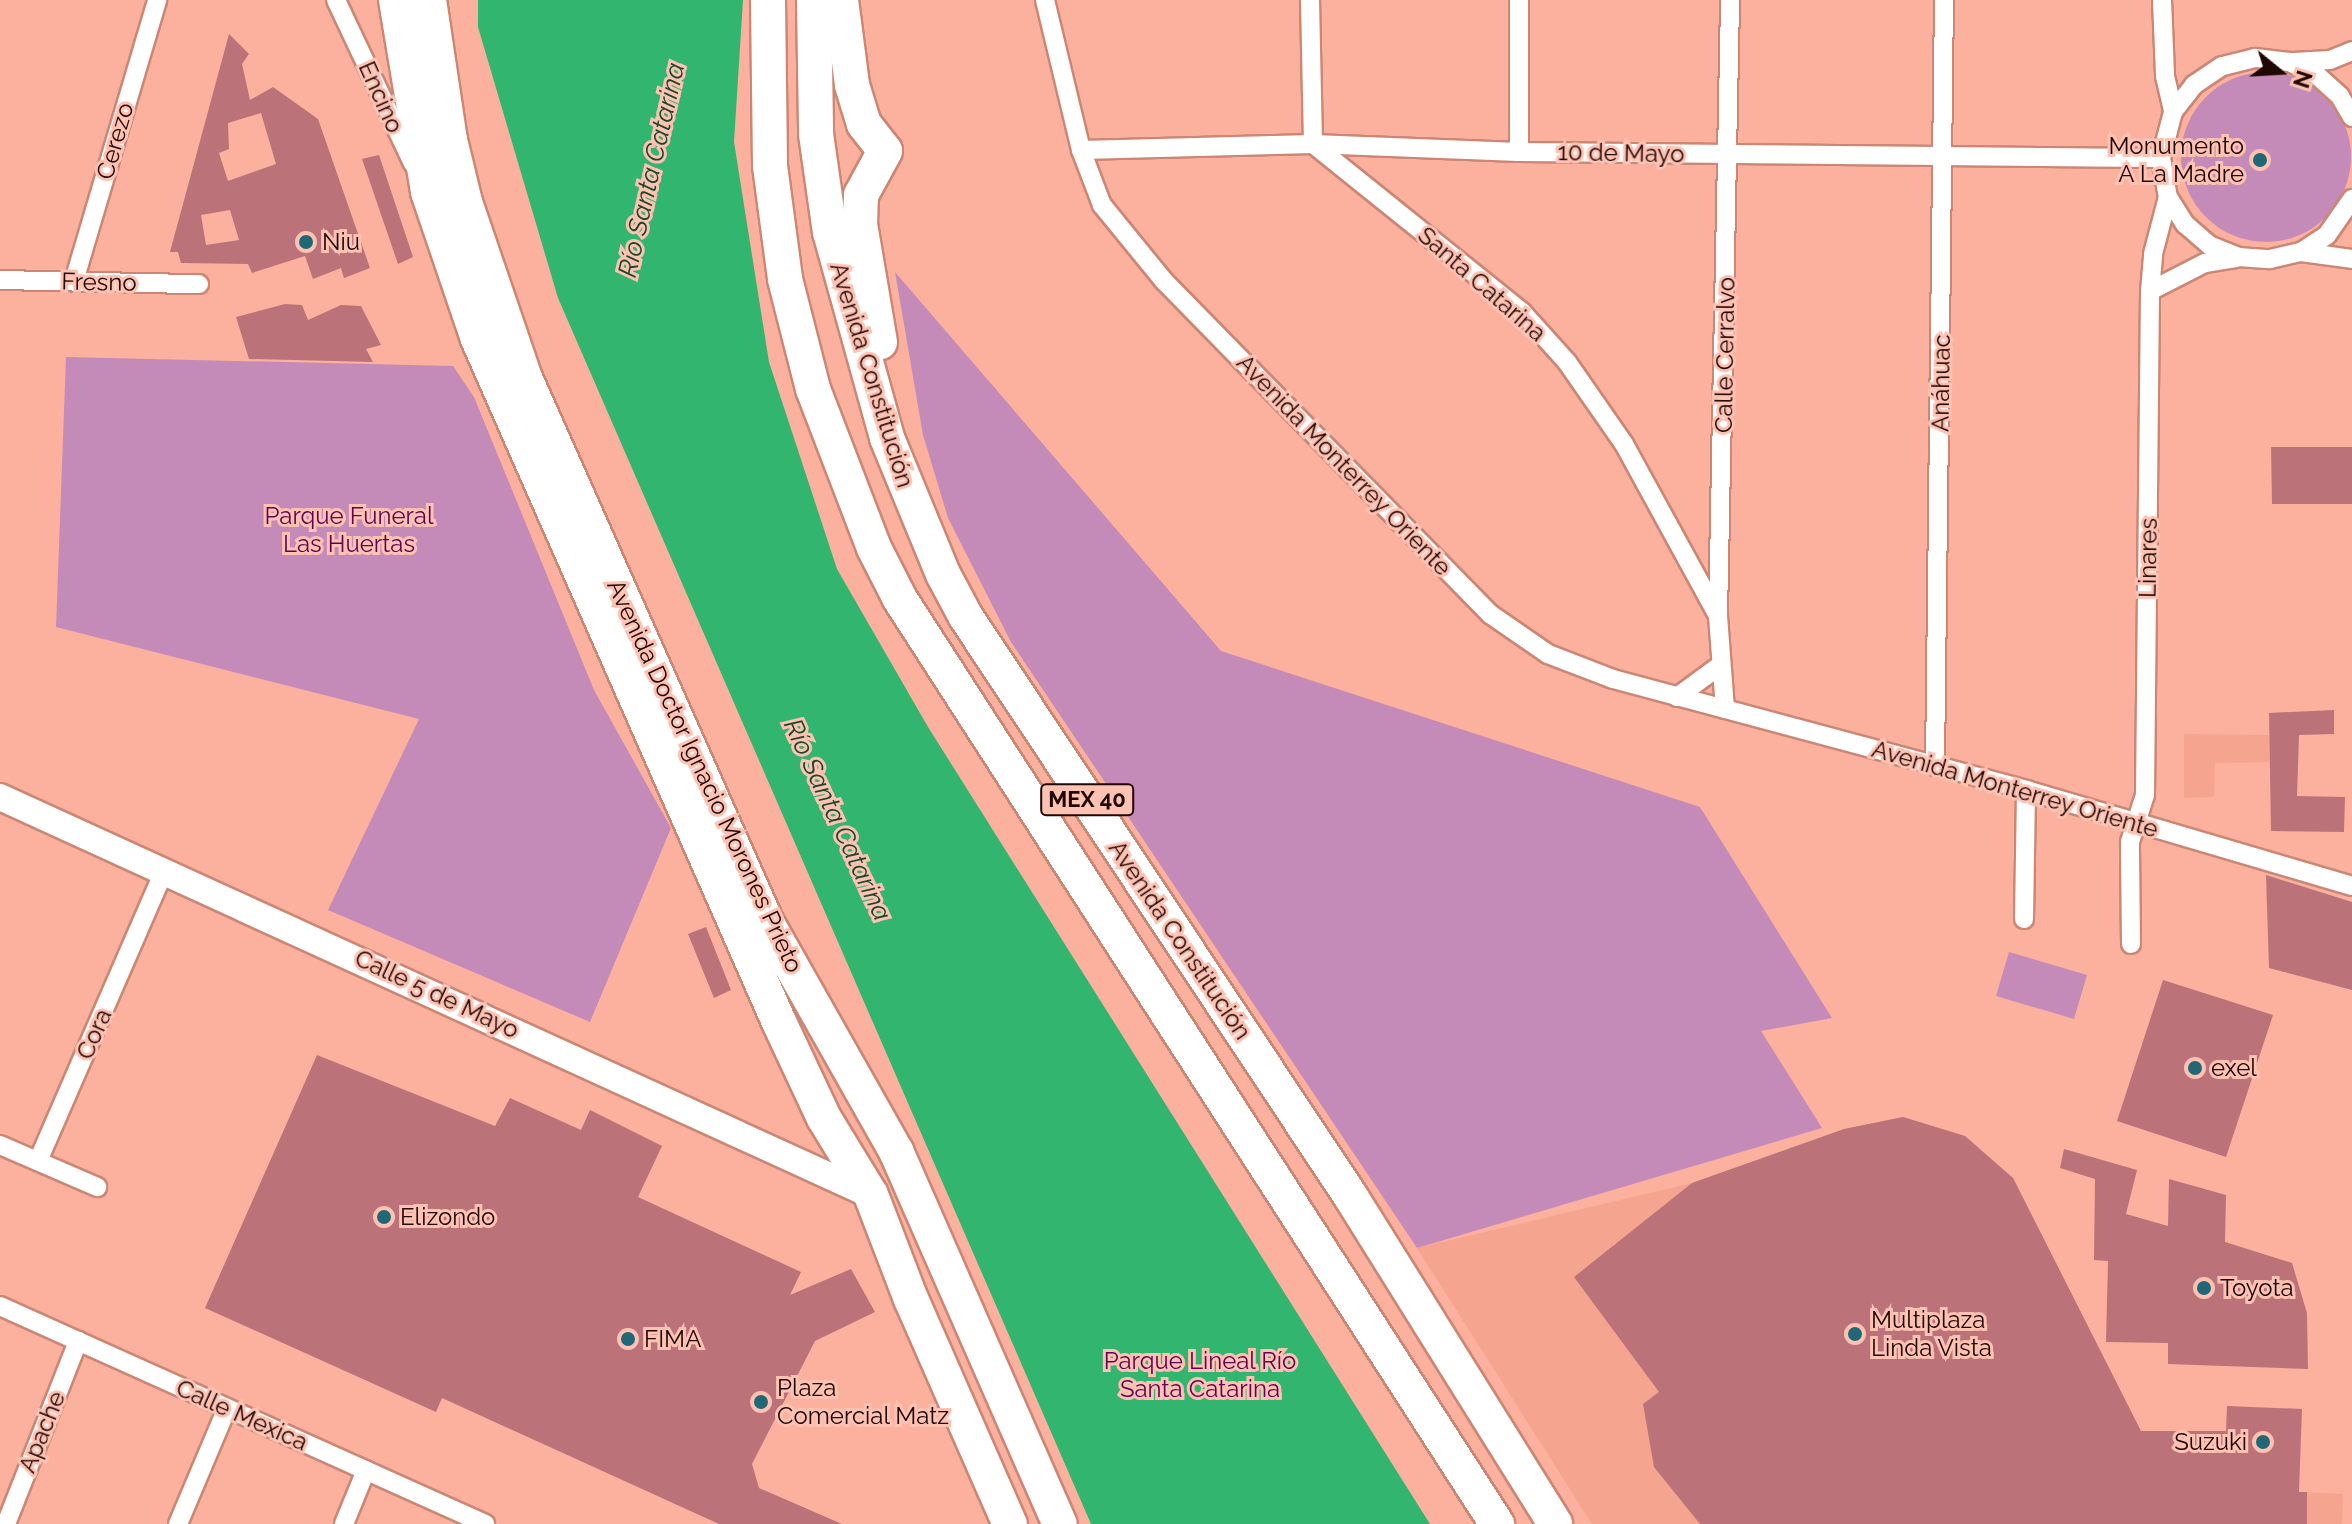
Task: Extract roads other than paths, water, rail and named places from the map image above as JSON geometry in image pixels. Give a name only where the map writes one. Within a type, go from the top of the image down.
[{"type":"highway","name":"Avenida Doctor Ignacio Morones Prieto","points":[[396,0],[428,192],[478,339],[720,893],[824,1118],[871,1195],[911,1299],[1010,1524]]},
{"type":"highway","name":"Avenida Doctor Ignacio Morones Prieto","points":[[429,0],[461,187],[525,378],[767,923],[896,1151],[1060,1524]]},
{"type":"highway","name":"Avenida Constitución","points":[[768,0],[769,151],[785,279],[826,430],[874,548],[900,599],[1488,1511],[1507,1524]]},
{"type":"highway","name":"Avenida Constitución","points":[[814,0],[820,180],[842,284],[887,438],[922,529],[966,617],[1351,1197],[1496,1436],[1555,1524]]},
{"type":"highway","points":[[841,0],[852,85],[864,124],[885,151],[861,195],[860,224],[882,350],[887,438]]},
{"type":"street","name":"Cerezo","points":[[74,281],[157,0]]},
{"type":"street","name":"Encino","points":[[336,0],[428,192]]},
{"type":"street","name":"Avenida Monterrey Oriente","points":[[1045,0],[1081,150],[1102,205],[1164,281],[1490,614],[1548,654],[1677,697],[2026,790],[2352,886]]},
{"type":"street","points":[[1310,0],[1313,144]]},
{"type":"street","points":[[1519,0],[1519,152]]},
{"type":"street","name":"Calle Cerralvo","points":[[1725,709],[1718,667],[1718,616],[1730,155],[1730,0]]},
{"type":"street","name":"Anáhuac","points":[[1935,766],[1946,156],[1944,0]]},
{"type":"street","points":[[2162,0],[2165,76],[2173,112]]},
{"type":"street","points":[[2238,257],[2209,245],[2185,224],[2168,197],[2161,158],[2173,112],[2194,85],[2222,66],[2255,58],[2289,62],[2330,60],[2352,51]]},
{"type":"street","points":[[2289,62],[2317,75],[2340,96],[2352,117]]},
{"type":"street","name":"10 de Mayo","points":[[1081,150],[1313,144],[1519,152],[2161,158]]},
{"type":"street","name":"Santa Catarina","points":[[1313,144],[1522,312],[1567,362],[1624,444],[1718,616]]},
{"type":"street","name":"Linares","points":[[2131,944],[2130,842],[2145,795],[2150,291],[2155,243],[2168,197]]},
{"type":"street","points":[[2150,291],[2205,263],[2238,257],[2270,259],[2301,252],[2327,235],[2352,199]]},
{"type":"street","points":[[2301,252],[2352,259]]},
{"type":"street","name":"Fresno","points":[[0,280],[199,284]]},
{"type":"street","points":[[1677,697],[1718,667]]},
{"type":"street","points":[[2024,919],[2026,790]]},
{"type":"street","name":"Calle 5 de Mayo","points":[[0,797],[165,869],[871,1195]]},
{"type":"street","name":"Cora","points":[[38,1161],[165,869]]},
{"type":"street","points":[[0,1145],[97,1187]]},
{"type":"street","name":"Calle Mexica","points":[[0,1306],[485,1524]]},
{"type":"street","name":"Apache","points":[[6,1524],[78,1341]]},
{"type":"street","points":[[178,1524],[227,1408]]},
{"type":"street","points":[[344,1524],[366,1470]]},
{"type":"water","name":"Río Santa Catarina","points":[[478,0],[743,0],[734,142],[769,362],[837,569],[928,727],[1430,1524],[1091,1524],[558,298],[478,27]]},
{"type":"place","name":"Monumento A La Madre","points":[[2260,160]]},
{"type":"place","name":"Niu","points":[[306,242]]},
{"type":"place","name":"exel","points":[[2195,1068]]},
{"type":"place","name":"Elizondo","points":[[384,1217]]},
{"type":"place","name":"Toyota","points":[[2204,1288]]},
{"type":"place","name":"Multiplaza Linda Vista","points":[[1855,1334]]},
{"type":"place","name":"FIMA","points":[[628,1339]]},
{"type":"place","name":"Plaza Comercial Matz","points":[[761,1402]]},
{"type":"place","name":"Suzuki","points":[[2263,1442]]},
{"type":"park label","name":"Parque Funeral Las Huertas","points":[[349,530]]},
{"type":"park label","name":"Parque Lineal Río Santa Catarina","points":[[1200,1375]]}]
